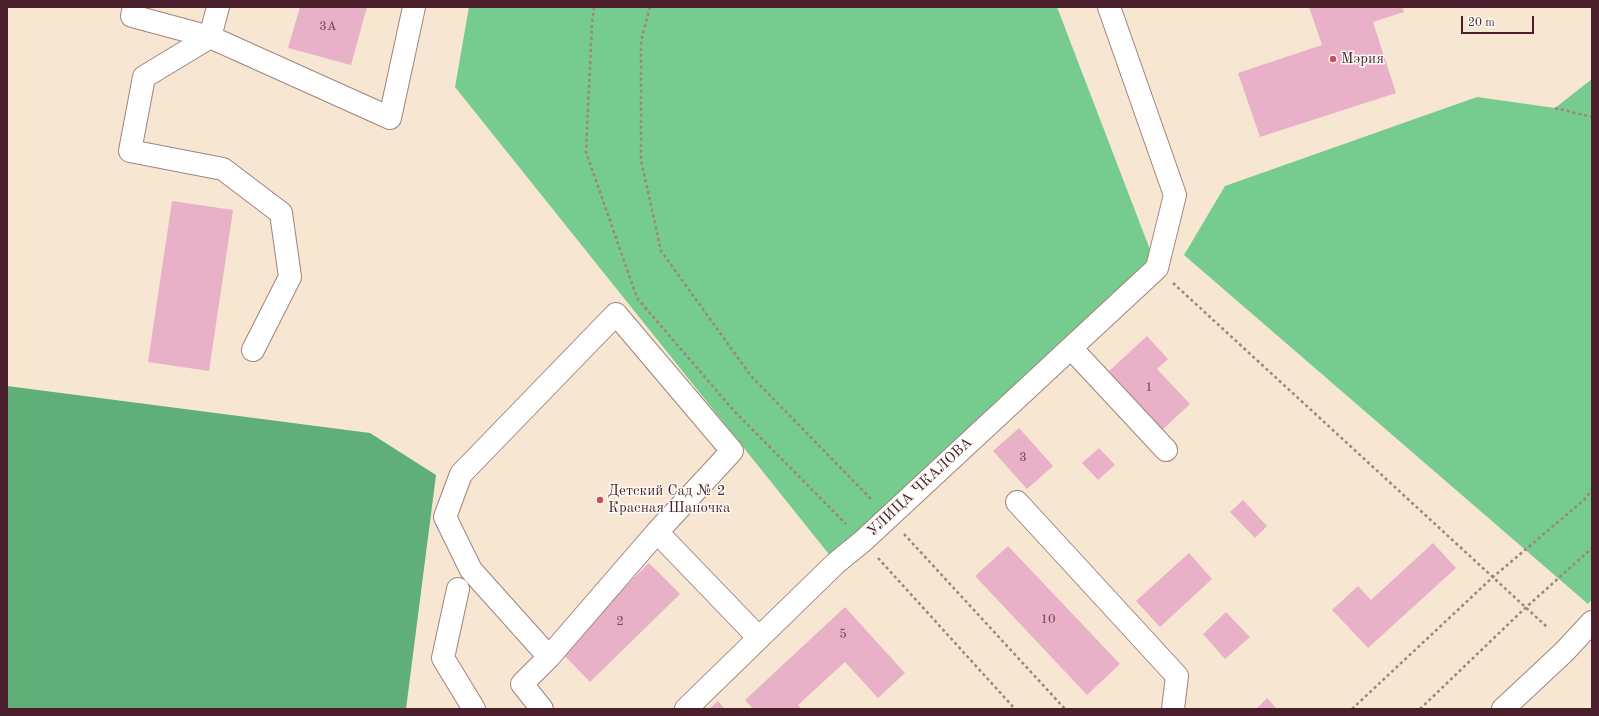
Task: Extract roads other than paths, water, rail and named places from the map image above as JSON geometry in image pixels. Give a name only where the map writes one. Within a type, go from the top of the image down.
[{"type":"street","points":[[134,7],[132,16],[210,37],[390,118],[414,7]]},
{"type":"street","points":[[218,7],[210,37],[144,77],[130,151],[223,169],[281,213],[290,277],[253,350]]},
{"type":"street","name":"УЛИЦА ЧКАЛОВА","points":[[686,709],[836,564],[864,541],[1157,268],[1175,195],[1109,7]]},
{"type":"street","points":[[542,709],[522,684],[549,657],[657,532],[732,451],[616,314],[461,474],[445,517],[471,570],[549,657]]},
{"type":"street","points":[[1071,348],[1166,450]]},
{"type":"street","points":[[1017,502],[1178,676],[1173,709]]},
{"type":"street","points":[[657,532],[759,638]]},
{"type":"street","points":[[458,589],[443,658],[474,709]]},
{"type":"street","points":[[1503,709],[1564,652],[1592,622]]},
{"type":"place","name":"Мэрия","points":[[1333,59]]},
{"type":"place","name":"Детский Сад № 2 Красная Шапочка","points":[[600,500]]}]
